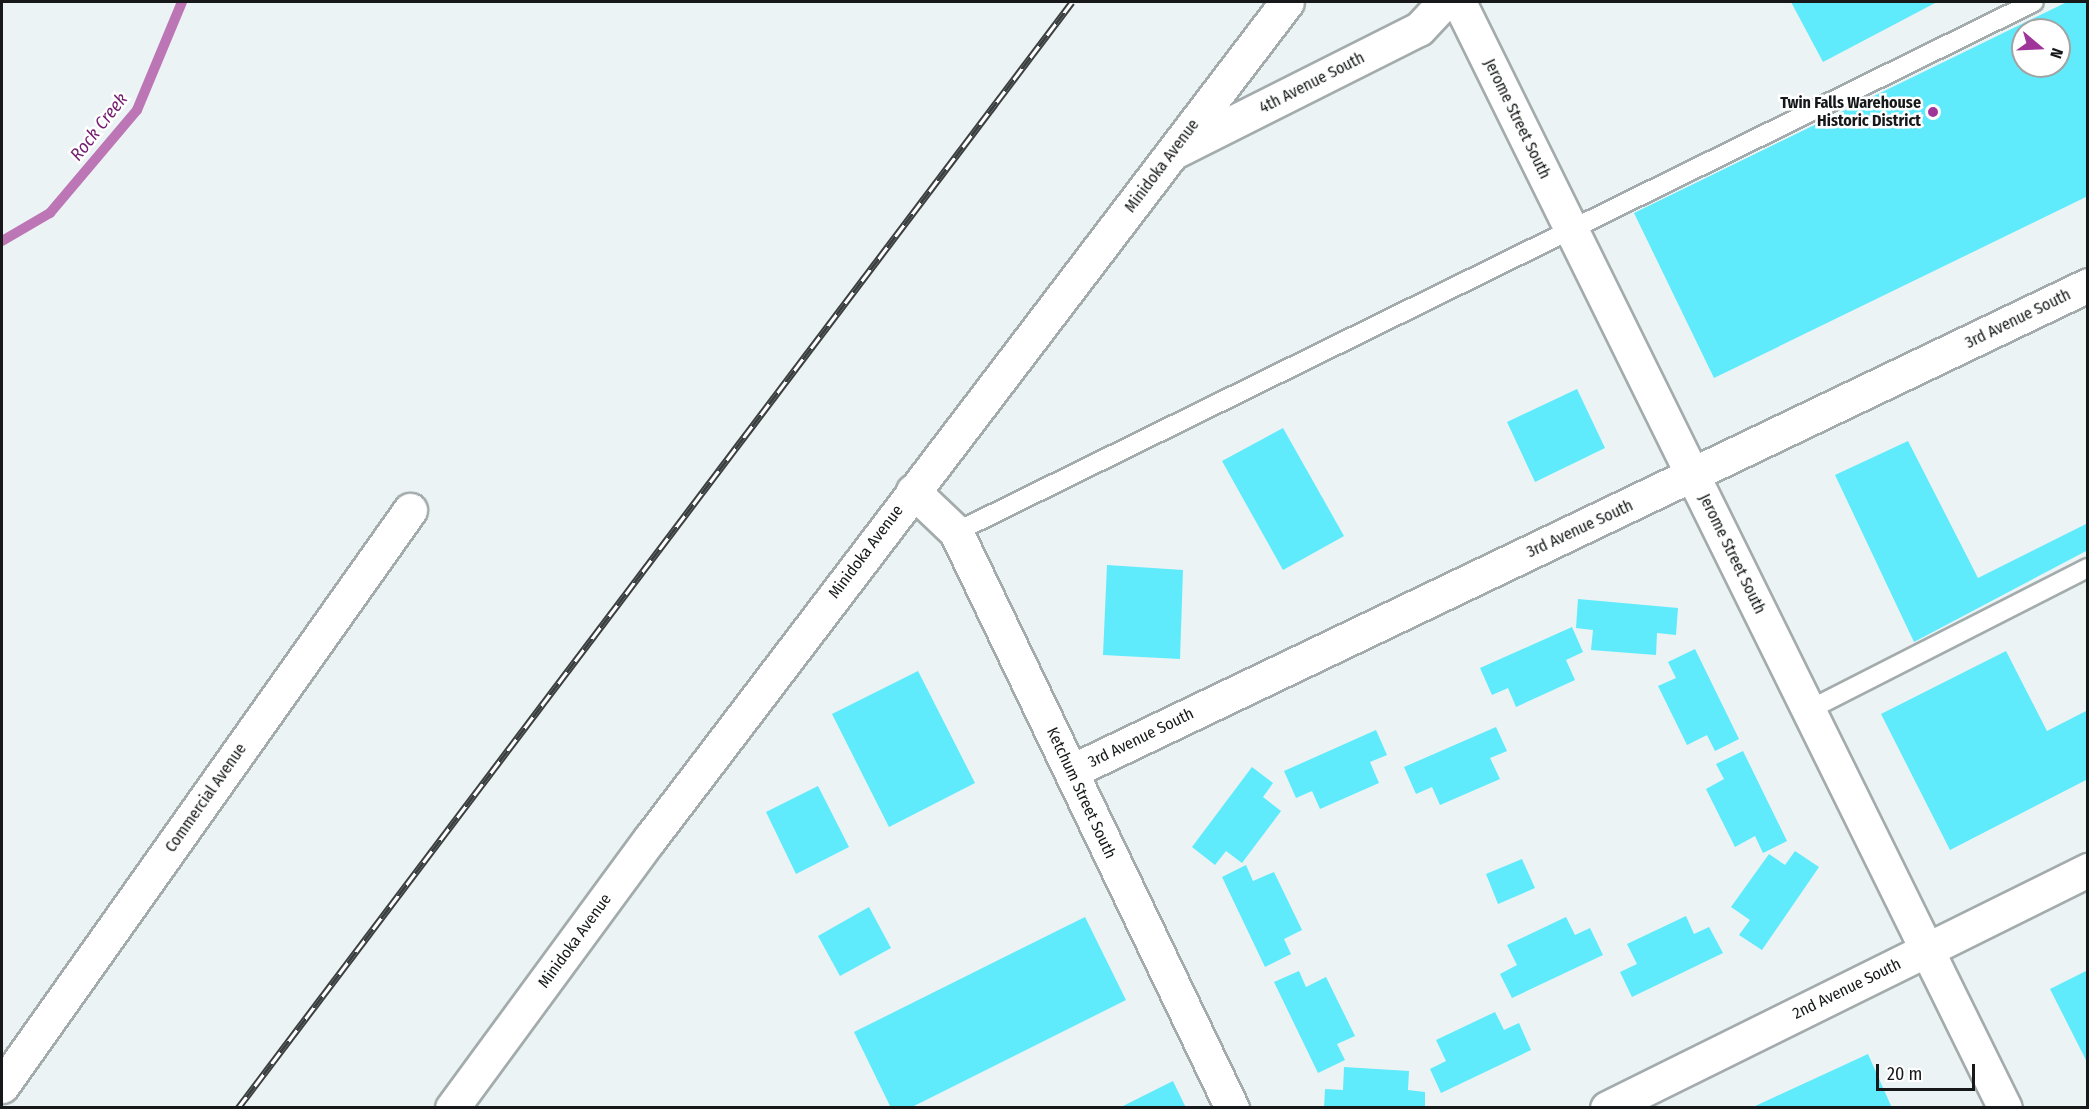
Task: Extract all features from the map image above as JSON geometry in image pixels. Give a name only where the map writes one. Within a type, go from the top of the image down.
[{"type":"street","name":"Minidoka Avenue","points":[[453,1107],[913,491],[1287,2]]},
{"type":"street","name":"4th Avenue South","points":[[1172,153],[1419,29],[1444,2]]},
{"type":"street","name":"Jerome Street South","points":[[1459,2],[2005,1107]]},
{"type":"street","name":"3rd Avenue South","points":[[1072,771],[2088,285]]},
{"type":"street","name":"Ketchum Street South","points":[[913,491],[956,532],[1232,1107]]},
{"type":"street","name":"Commercial Avenue","points":[[2,1086],[410,510]]},
{"type":"street","name":"2nd Avenue South","points":[[1607,1107],[2088,870]]},
{"type":"lane","points":[[956,532],[2034,2]]},
{"type":"lane","points":[[1809,710],[2088,568]]},
{"type":"building","points":[[1791,2],[1937,2],[1823,62]]},
{"type":"building","points":[[2067,2],[2088,2],[2088,196],[1714,378],[1634,213],[2011,29],[2011,78],[2071,78],[2071,18],[2034,18]]},
{"type":"building","points":[[1577,389],[1605,448],[1535,482],[1507,422]]},
{"type":"building","points":[[1283,428],[1344,536],[1283,570],[1222,461]]},
{"type":"building","points":[[1908,441],[1978,578],[2088,523],[2088,550],[1914,642],[1835,475]]},
{"type":"building","points":[[1107,565],[1183,570],[1180,659],[1103,655]]},
{"type":"building","points":[[1578,599],[1678,608],[1676,635],[1657,633],[1656,655],[1591,650],[1593,630],[1576,628]]},
{"type":"building","points":[[1572,627],[1583,652],[1566,660],[1575,680],[1516,707],[1508,688],[1492,695],[1480,668]]},
{"type":"building","points":[[1695,649],[1739,739],[1715,751],[1707,735],[1687,745],[1658,686],[1676,678],[1668,662]]},
{"type":"building","points":[[2006,651],[2047,731],[2088,710],[2088,779],[1950,850],[1881,714]]},
{"type":"building","points":[[918,671],[975,783],[889,827],[832,714]]},
{"type":"building","points":[[1496,727],[1507,751],[1490,758],[1500,779],[1440,805],[1432,787],[1416,794],[1404,767]]},
{"type":"building","points":[[1376,730],[1387,755],[1370,762],[1379,783],[1320,809],[1312,791],[1296,798],[1284,771]]},
{"type":"building","points":[[1743,751],[1787,841],[1763,853],[1755,836],[1735,847],[1706,789],[1724,779],[1716,764]]},
{"type":"building","points":[[1252,767],[1273,783],[1263,797],[1281,811],[1242,863],[1226,851],[1215,865],[1192,847]]},
{"type":"building","points":[[818,786],[849,847],[796,874],[766,812]]},
{"type":"building","points":[[1795,851],[1819,867],[1762,950],[1739,935],[1750,920],[1731,907],[1769,854],[1785,865]]},
{"type":"building","points":[[1522,859],[1535,888],[1498,904],[1486,874]]},
{"type":"building","points":[[1246,865],[1253,881],[1274,872],[1302,930],[1284,939],[1291,954],[1265,967],[1222,877]]},
{"type":"building","points":[[869,907],[891,948],[840,976],[818,936]]},
{"type":"building","points":[[1686,916],[1694,934],[1709,927],[1723,953],[1632,997],[1620,972],[1637,964],[1627,944]]},
{"type":"building","points":[[1085,917],[1126,1000],[910,1108],[891,1108],[854,1032]]},
{"type":"building","points":[[1566,917],[1575,935],[1590,928],[1603,955],[1512,998],[1500,974],[1517,965],[1507,945]]},
{"type":"building","points":[[2088,970],[2088,1064],[2050,989]]},
{"type":"building","points":[[1299,971],[1306,987],[1326,977],[1355,1036],[1337,1044],[1345,1060],[1318,1073],[1274,982]]},
{"type":"building","points":[[1495,1012],[1504,1030],[1519,1023],[1531,1050],[1441,1093],[1430,1069],[1446,1061],[1436,1040]]},
{"type":"building","points":[[1868,1054],[1892,1108],[1751,1108]]},
{"type":"building","points":[[1344,1067],[1409,1071],[1408,1090],[1425,1092],[1425,1108],[1324,1108],[1325,1089],[1343,1090]]},
{"type":"building","points":[[1173,1081],[1186,1108],[1119,1108]]},
{"type":"waterway","name":"Rock Creek","points":[[2,241],[50,213],[137,110],[182,2]]},
{"type":"railway","points":[[238,1108],[1072,2]]},
{"type":"place","name":"Twin Falls Warehouse Historic District","points":[[1933,112]]}]
